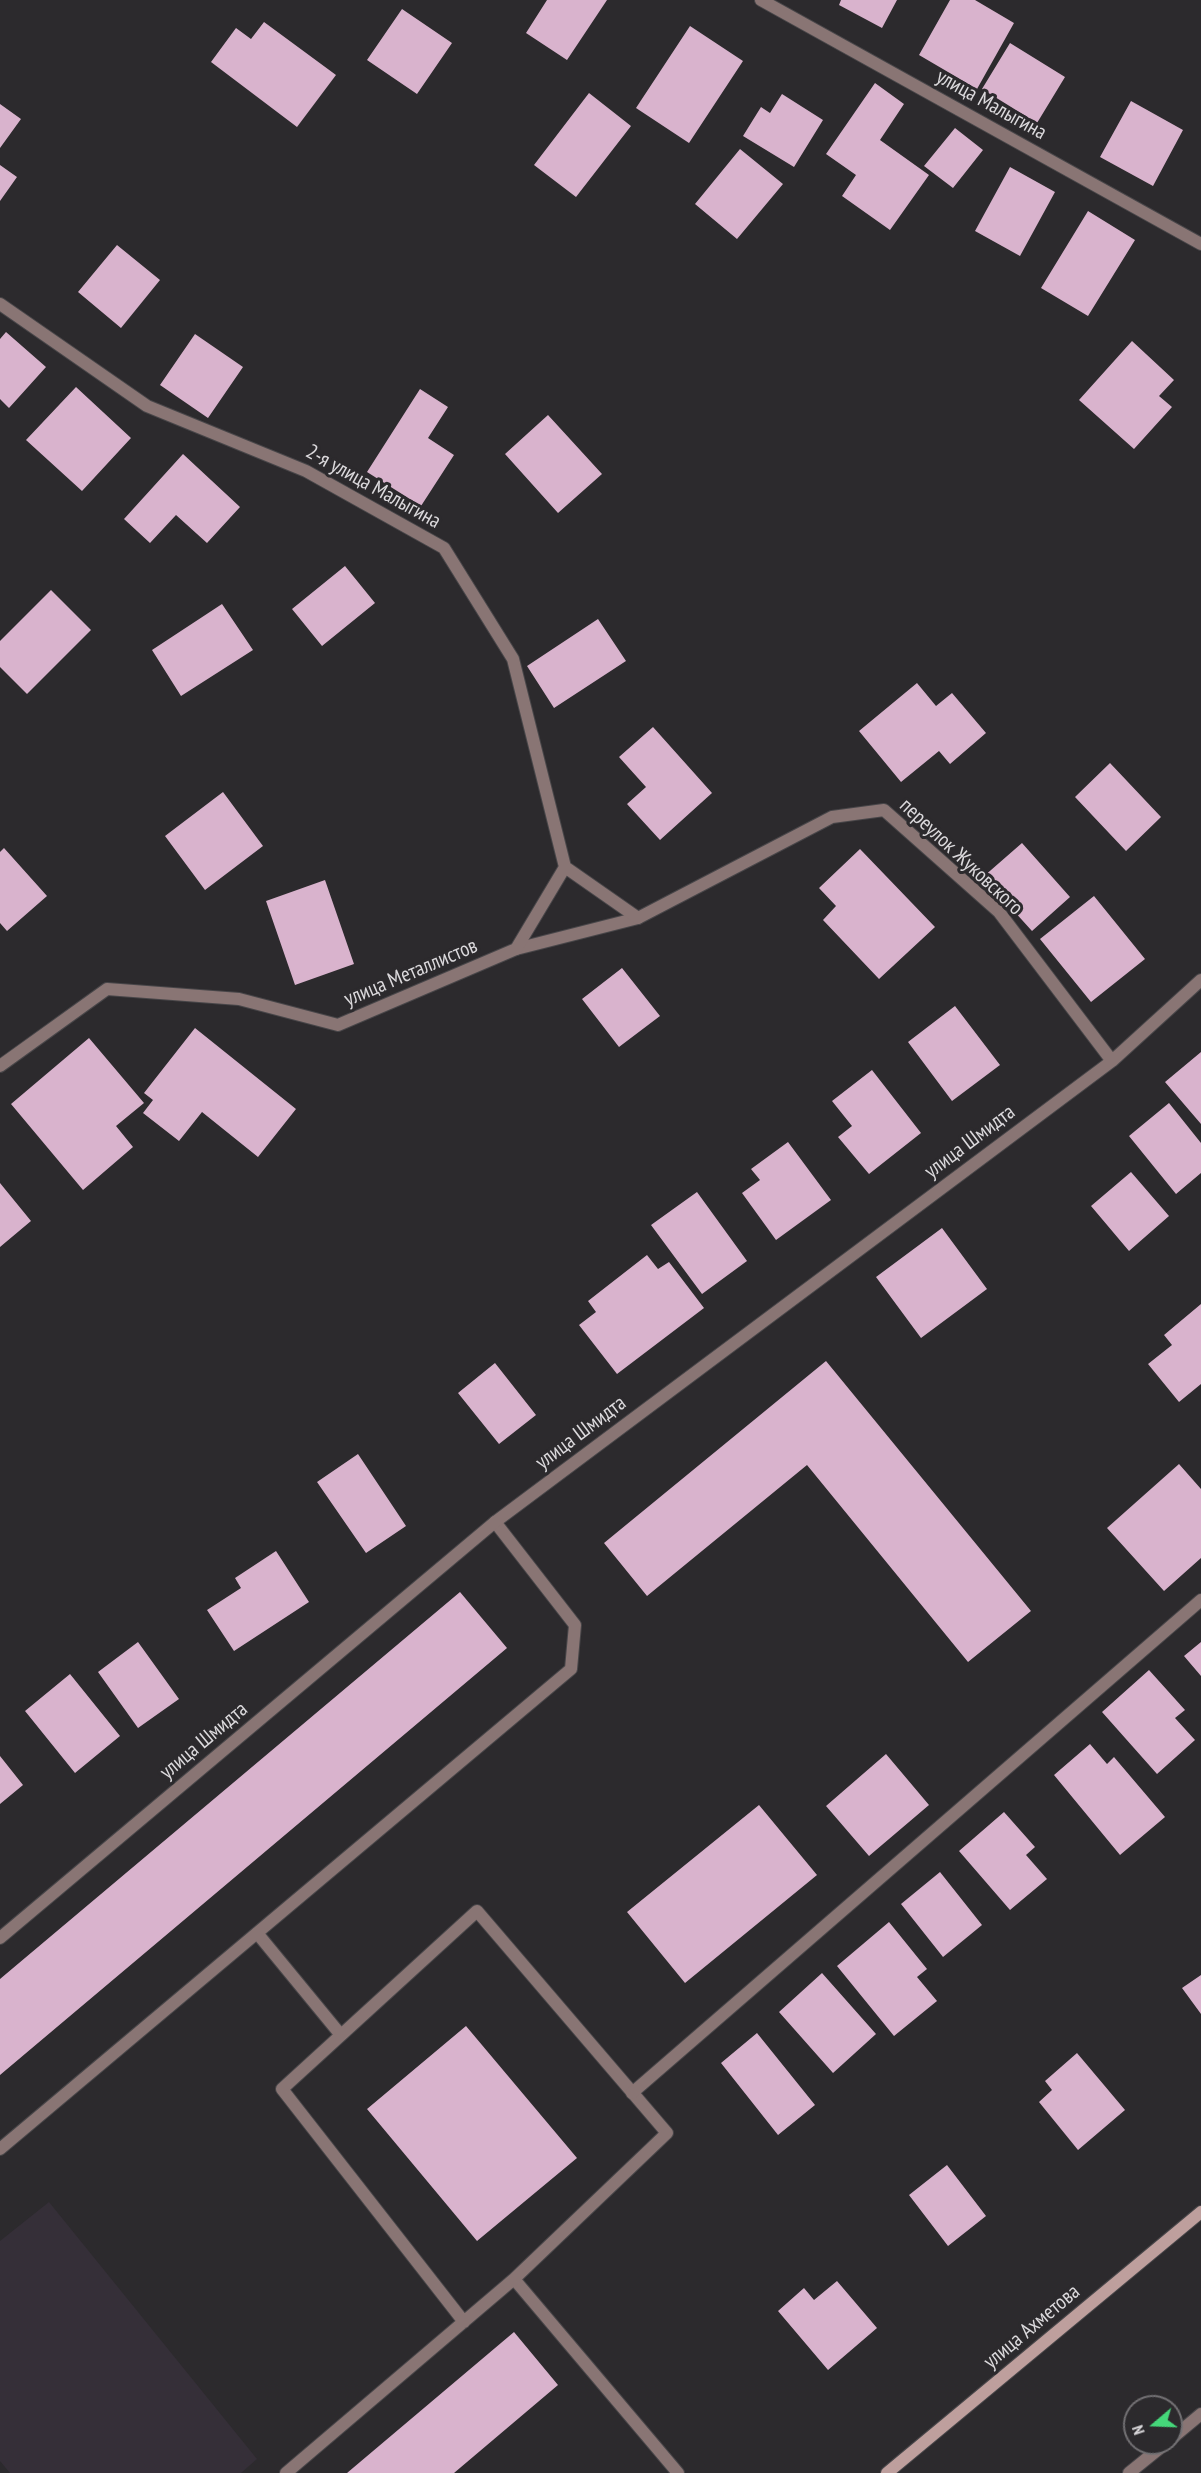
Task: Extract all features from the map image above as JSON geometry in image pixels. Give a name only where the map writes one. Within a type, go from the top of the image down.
[{"type":"main road","name":"улица Ахметова","points":[[887,2473],[1201,2212]]},
{"type":"street","name":"улица Малыгина","points":[[761,0],[1201,244]]},
{"type":"street","name":"2-я улица Малыгина","points":[[0,304],[147,406],[306,471],[444,548],[513,659],[565,867]]},
{"type":"street","name":"переулок Жуковского","points":[[516,950],[638,918],[832,817],[884,810],[999,912],[1112,1061]]},
{"type":"street","points":[[516,950],[565,867],[638,918]]},
{"type":"street","name":"улица Металлистов","points":[[0,1066],[107,990],[239,999],[338,1025],[516,950]]},
{"type":"street","name":"улица Шмидта","points":[[0,1938],[495,1522],[1112,1061],[1201,980]]},
{"type":"street","points":[[0,2149],[571,1669],[575,1625],[495,1522]]},
{"type":"street","points":[[632,2093],[1201,1600]]},
{"type":"street","points":[[286,2473],[464,2322],[514,2279],[667,2133],[477,1911],[282,2089],[464,2322]]},
{"type":"street","points":[[257,1933],[340,2034]]},
{"type":"street","points":[[514,2279],[678,2473]]},
{"type":"street","points":[[1183,2429],[1201,2414]]},
{"type":"street","points":[[1130,2473],[1152,2455]]},
{"type":"shaded area","points":[[49,2202],[257,2459],[241,2473],[10,2473],[0,2461],[0,2241]]},
{"type":"building","points":[[547,0],[607,0],[567,60],[526,33]]},
{"type":"building","points":[[841,0],[897,0],[882,28],[839,5]]},
{"type":"building","points":[[950,0],[975,0],[1014,23],[977,89],[919,55]]},
{"type":"building","points":[[402,9],[452,43],[417,94],[367,60]]},
{"type":"building","points":[[264,22],[336,75],[297,127],[211,62],[236,28],[251,39]]},
{"type":"building","points":[[690,26],[743,61],[689,143],[636,108]]},
{"type":"building","points":[[1010,43],[1065,77],[1037,123],[982,89]]},
{"type":"building","points":[[875,83],[904,104],[880,140],[929,175],[890,230],[842,196],[856,175],[826,154]]},
{"type":"building","points":[[589,93],[631,126],[576,197],[534,165]]},
{"type":"building","points":[[782,94],[823,120],[794,167],[743,136],[761,107],[770,113]]},
{"type":"building","points":[[1131,101],[1183,130],[1153,186],[1100,157]]},
{"type":"building","points":[[0,104],[21,119],[0,148]]},
{"type":"building","points":[[955,128],[983,150],[953,188],[924,166]]},
{"type":"building","points":[[740,149],[783,184],[737,239],[695,204]]},
{"type":"building","points":[[0,165],[17,177],[0,201]]},
{"type":"building","points":[[1010,167],[1055,192],[1020,256],[975,231]]},
{"type":"building","points":[[1088,211],[1135,240],[1088,316],[1041,288]]},
{"type":"building","points":[[117,245],[160,280],[121,328],[78,292]]},
{"type":"building","points":[[6,332],[46,367],[9,408],[0,399],[0,339]]},
{"type":"building","points":[[195,334],[243,367],[208,418],[160,385]]},
{"type":"building","points":[[1132,341],[1174,380],[1159,396],[1172,407],[1134,449],[1079,400]]},
{"type":"building","points":[[76,387],[131,438],[82,491],[26,440]]},
{"type":"building","points":[[420,389],[448,407],[428,438],[454,455],[421,506],[367,472]]},
{"type":"building","points":[[548,415],[602,474],[558,513],[505,454]]},
{"type":"building","points":[[183,454],[240,507],[207,543],[176,515],[150,543],[124,519]]},
{"type":"building","points":[[345,566],[375,603],[322,646],[292,609]]},
{"type":"building","points":[[51,590],[91,630],[27,694],[0,667],[0,641]]},
{"type":"building","points":[[222,604],[253,650],[181,696],[152,650]]},
{"type":"building","points":[[598,619],[626,661],[554,708],[527,666]]},
{"type":"building","points":[[917,683],[936,706],[952,693],[986,733],[950,764],[939,751],[901,782],[859,731]]},
{"type":"building","points":[[653,727],[712,793],[660,840],[627,804],[646,787],[619,757]]},
{"type":"building","points":[[1110,763],[1161,817],[1126,851],[1075,797]]},
{"type":"building","points":[[223,792],[263,846],[205,890],[165,836]]},
{"type":"building","points":[[1022,843],[1070,897],[1032,931],[983,877]]},
{"type":"building","points":[[4,848],[47,896],[7,931],[0,923],[0,852]]},
{"type":"building","points":[[860,849],[935,927],[879,979],[823,920],[836,906],[819,888]]},
{"type":"building","points":[[325,880],[354,964],[295,985],[266,901]]},
{"type":"building","points":[[1094,896],[1145,959],[1091,1002],[1040,939]]},
{"type":"building","points":[[622,968],[660,1016],[619,1047],[582,999]]},
{"type":"building","points":[[955,1006],[1000,1065],[952,1101],[908,1042]]},
{"type":"building","points":[[195,1028],[296,1109],[258,1157],[202,1112],[179,1141],[143,1113],[153,1100],[144,1093]]},
{"type":"building","points":[[89,1038],[144,1103],[116,1126],[133,1147],[83,1190],[11,1104]]},
{"type":"building","points":[[1201,1052],[1201,1124],[1165,1082]]},
{"type":"building","points":[[872,1070],[921,1133],[869,1174],[838,1137],[852,1126],[832,1101]]},
{"type":"building","points":[[1169,1103],[1201,1143],[1201,1173],[1176,1194],[1129,1136]]},
{"type":"building","points":[[788,1142],[831,1200],[776,1240],[742,1193],[760,1180],[751,1169]]},
{"type":"building","points":[[1131,1172],[1169,1216],[1129,1251],[1091,1206]]},
{"type":"building","points":[[0,1183],[31,1221],[0,1247]]},
{"type":"building","points":[[697,1192],[747,1261],[702,1294],[651,1225]]},
{"type":"building","points":[[942,1228],[987,1289],[921,1338],[876,1277]]},
{"type":"building","points":[[647,1255],[658,1269],[669,1262],[704,1308],[617,1374],[579,1325],[596,1312],[588,1301]]},
{"type":"building","points":[[1201,1304],[1201,1384],[1179,1402],[1148,1364],[1172,1345],[1164,1335]]},
{"type":"building","points":[[826,1361],[1031,1611],[968,1662],[807,1465],[647,1596],[604,1543]]},
{"type":"building","points":[[495,1363],[536,1415],[499,1444],[458,1393]]},
{"type":"building","points":[[358,1454],[406,1526],[366,1553],[317,1482]]},
{"type":"building","points":[[1179,1464],[1201,1489],[1201,1558],[1164,1591],[1107,1528]]},
{"type":"building","points":[[276,1551],[309,1602],[234,1651],[207,1610],[241,1588],[235,1578]]},
{"type":"building","points":[[460,1592],[507,1648],[0,2075],[0,1979]]},
{"type":"building","points":[[138,1642],[179,1699],[138,1728],[98,1672]]},
{"type":"building","points":[[1201,1642],[1201,1676],[1184,1656]]},
{"type":"building","points":[[1149,1670],[1185,1710],[1175,1718],[1195,1740],[1157,1774],[1102,1712]]},
{"type":"building","points":[[70,1674],[120,1736],[75,1773],[25,1711]]},
{"type":"building","points":[[1090,1744],[1107,1764],[1114,1757],[1165,1817],[1120,1855],[1054,1775]]},
{"type":"building","points":[[886,1754],[929,1805],[869,1856],[826,1806]]},
{"type":"building","points":[[0,1756],[23,1785],[0,1804]]},
{"type":"building","points":[[759,1805],[817,1875],[685,1983],[627,1912]]},
{"type":"building","points":[[1004,1812],[1035,1847],[1026,1855],[1047,1879],[1010,1910],[959,1851]]},
{"type":"building","points":[[940,1872],[982,1925],[943,1957],[901,1904]]},
{"type":"building","points":[[889,1922],[927,1969],[917,1977],[937,2001],[894,2036],[837,1966]]},
{"type":"building","points":[[822,1973],[876,2034],[833,2073],[779,2012]]},
{"type":"building","points":[[1201,1975],[1201,2014],[1182,1988]]},
{"type":"building","points":[[466,2026],[577,2158],[477,2241],[367,2109]]},
{"type":"building","points":[[757,2033],[815,2105],[778,2135],[721,2063]]},
{"type":"building","points":[[1077,2053],[1125,2110],[1078,2150],[1039,2102],[1052,2090],[1045,2081]]},
{"type":"building","points":[[947,2165],[986,2216],[948,2246],[909,2195]]},
{"type":"building","points":[[837,2281],[877,2328],[828,2370],[778,2311],[804,2288],[814,2300]]},
{"type":"building","points":[[514,2332],[558,2385],[454,2473],[347,2473]]}]
